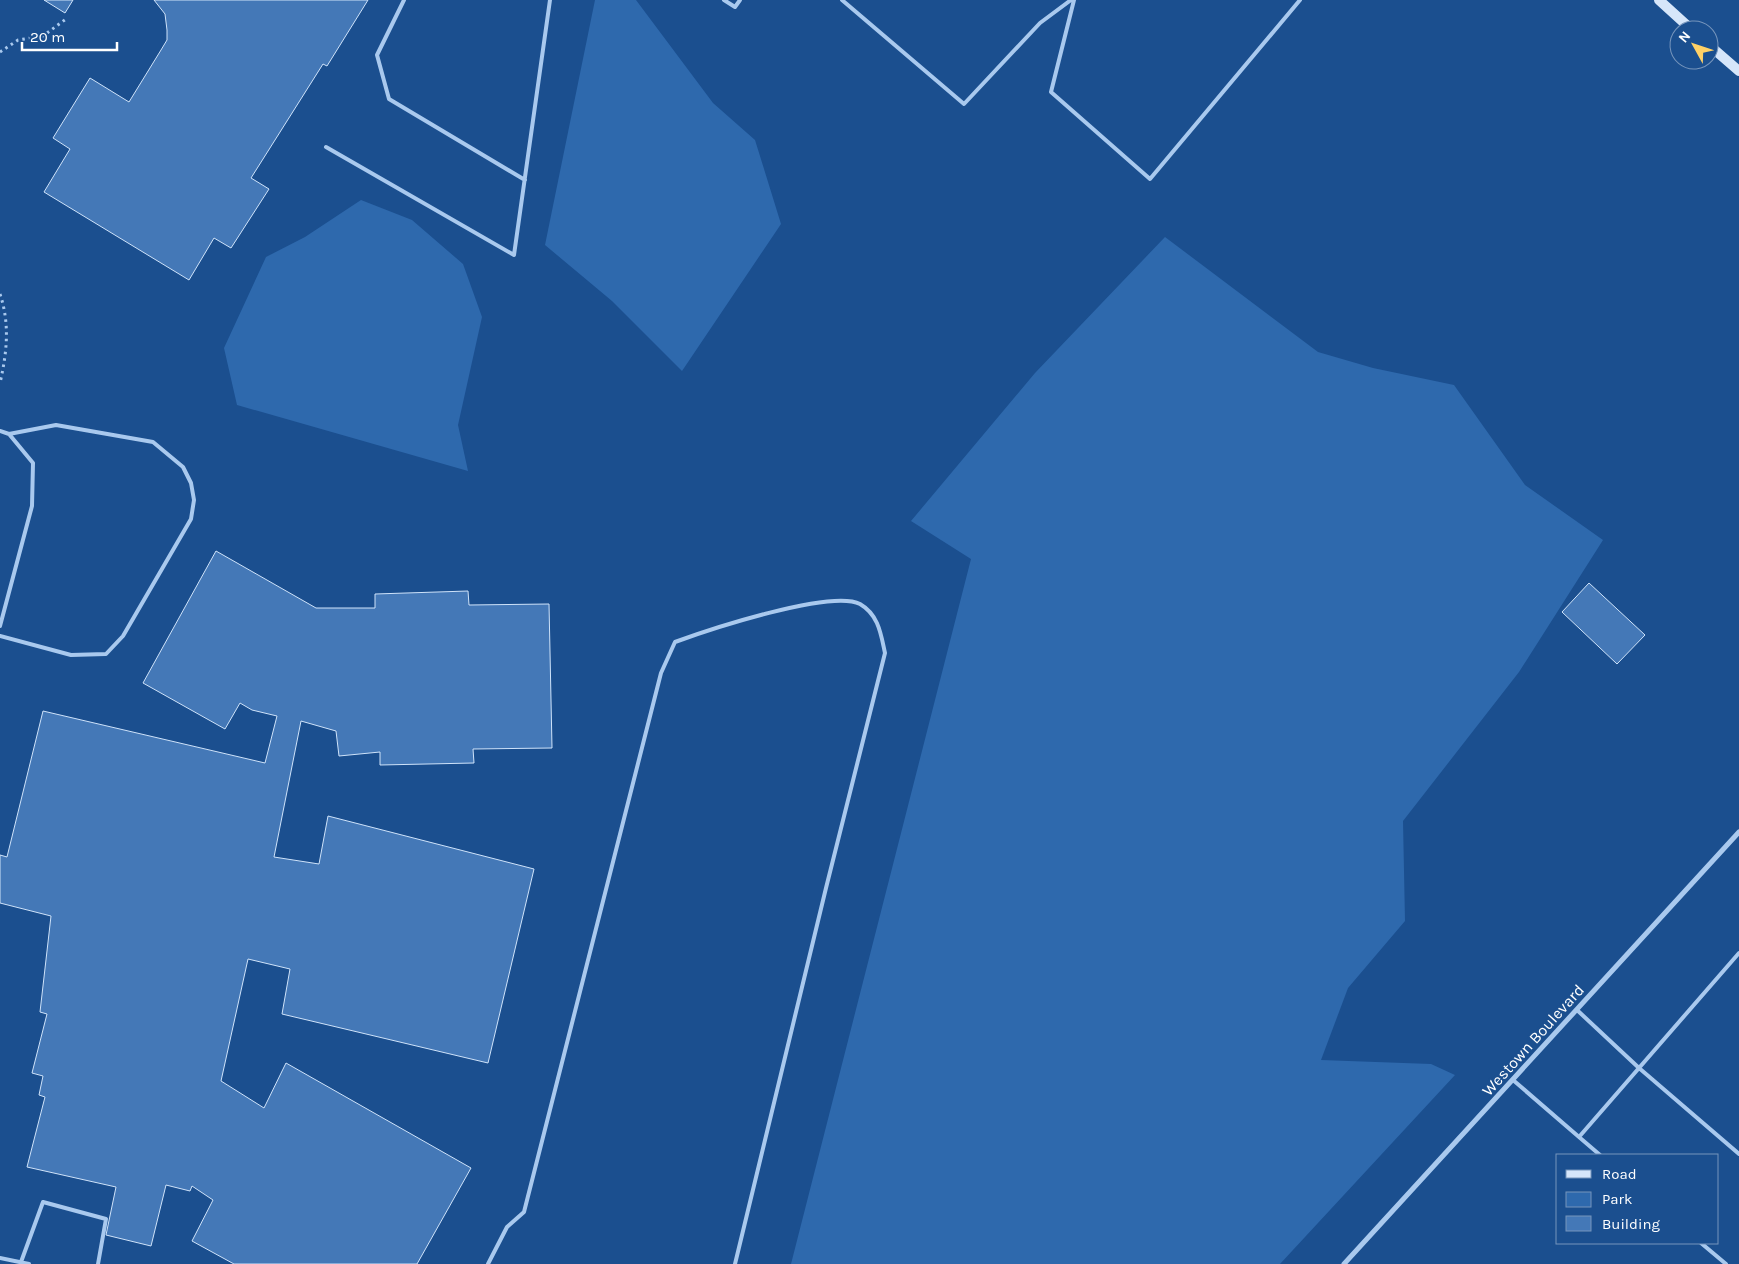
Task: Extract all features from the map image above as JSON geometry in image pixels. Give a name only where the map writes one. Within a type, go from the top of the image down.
[{"type":"street","points":[[1658,0],[1681,20]]},
{"type":"street","points":[[1719,54],[1739,71]]},
{"type":"street","name":"Westown Boulevard","points":[[1344,1264],[1739,832]]},
{"type":"lane","points":[[404,0],[378,55],[389,99],[525,180]]},
{"type":"lane","points":[[326,147],[514,255],[550,0]]},
{"type":"lane","points":[[724,0],[735,7],[740,0]]},
{"type":"lane","points":[[842,0],[964,104],[1040,23],[1071,0]]},
{"type":"lane","points":[[1074,0],[1051,92],[1150,179],[1300,0]]},
{"type":"lane","points":[[0,431],[9,434],[56,425],[153,442],[183,467],[191,483],[194,500],[191,519],[148,596],[123,636],[106,654],[71,655],[0,636]]},
{"type":"lane","points":[[0,626],[32,506],[33,463],[9,434]]},
{"type":"lane","points":[[488,1264],[507,1227],[524,1212],[661,673],[675,642],[710,629],[824,600],[860,604],[879,623],[885,653],[828,878],[735,1264]]},
{"type":"lane","points":[[1579,1137],[1739,953]]},
{"type":"lane","points":[[1577,1010],[1739,1154]]},
{"type":"lane","points":[[1513,1080],[1599,1154]]},
{"type":"lane","points":[[21,1262],[43,1202],[106,1219],[98,1264]]},
{"type":"lane","points":[[1702,1244],[1726,1264]]},
{"type":"lane","points":[[0,1258],[29,1264]]},
{"type":"path","points":[[0,52],[18,40],[43,36],[66,18]]},
{"type":"path","points":[[0,294],[6,312],[7,350],[0,383]]},
{"type":"green space","points":[[595,0],[636,0],[713,103],[755,140],[781,224],[682,371],[612,301],[545,245]]},
{"type":"green space","points":[[361,200],[412,220],[463,264],[482,317],[458,425],[468,471],[237,405],[224,348],[266,257],[305,237]]},
{"type":"green space","points":[[1165,237],[1318,352],[1373,368],[1454,385],[1525,485],[1603,540],[1519,672],[1403,821],[1405,921],[1348,988],[1321,1060],[1431,1064],[1455,1075],[1280,1264],[791,1264],[971,559],[911,521],[1035,373]]},
{"type":"building","points":[[44,0],[73,0],[65,13]]},
{"type":"building","points":[[154,0],[368,0],[327,66],[323,64],[251,178],[269,189],[231,248],[214,238],[189,280],[44,192],[70,149],[53,138],[90,78],[129,102],[167,40],[165,14]]},
{"type":"building","points":[[216,551],[316,608],[375,608],[375,594],[468,591],[469,605],[549,604],[552,748],[473,749],[474,763],[380,765],[380,752],[339,756],[336,731],[301,721],[274,857],[319,864],[328,816],[534,869],[488,1063],[282,1014],[290,969],[248,959],[221,1081],[264,1108],[286,1063],[471,1168],[417,1264],[234,1264],[192,1241],[213,1200],[192,1186],[190,1191],[166,1185],[151,1246],[106,1235],[116,1187],[27,1167],[45,1097],[39,1095],[43,1076],[32,1073],[47,1014],[40,1012],[51,916],[0,903],[0,855],[7,857],[43,711],[265,763],[277,716],[252,710],[240,703],[225,729],[143,683]]},
{"type":"building","points":[[1589,583],[1645,635],[1617,664],[1562,612]]}]
